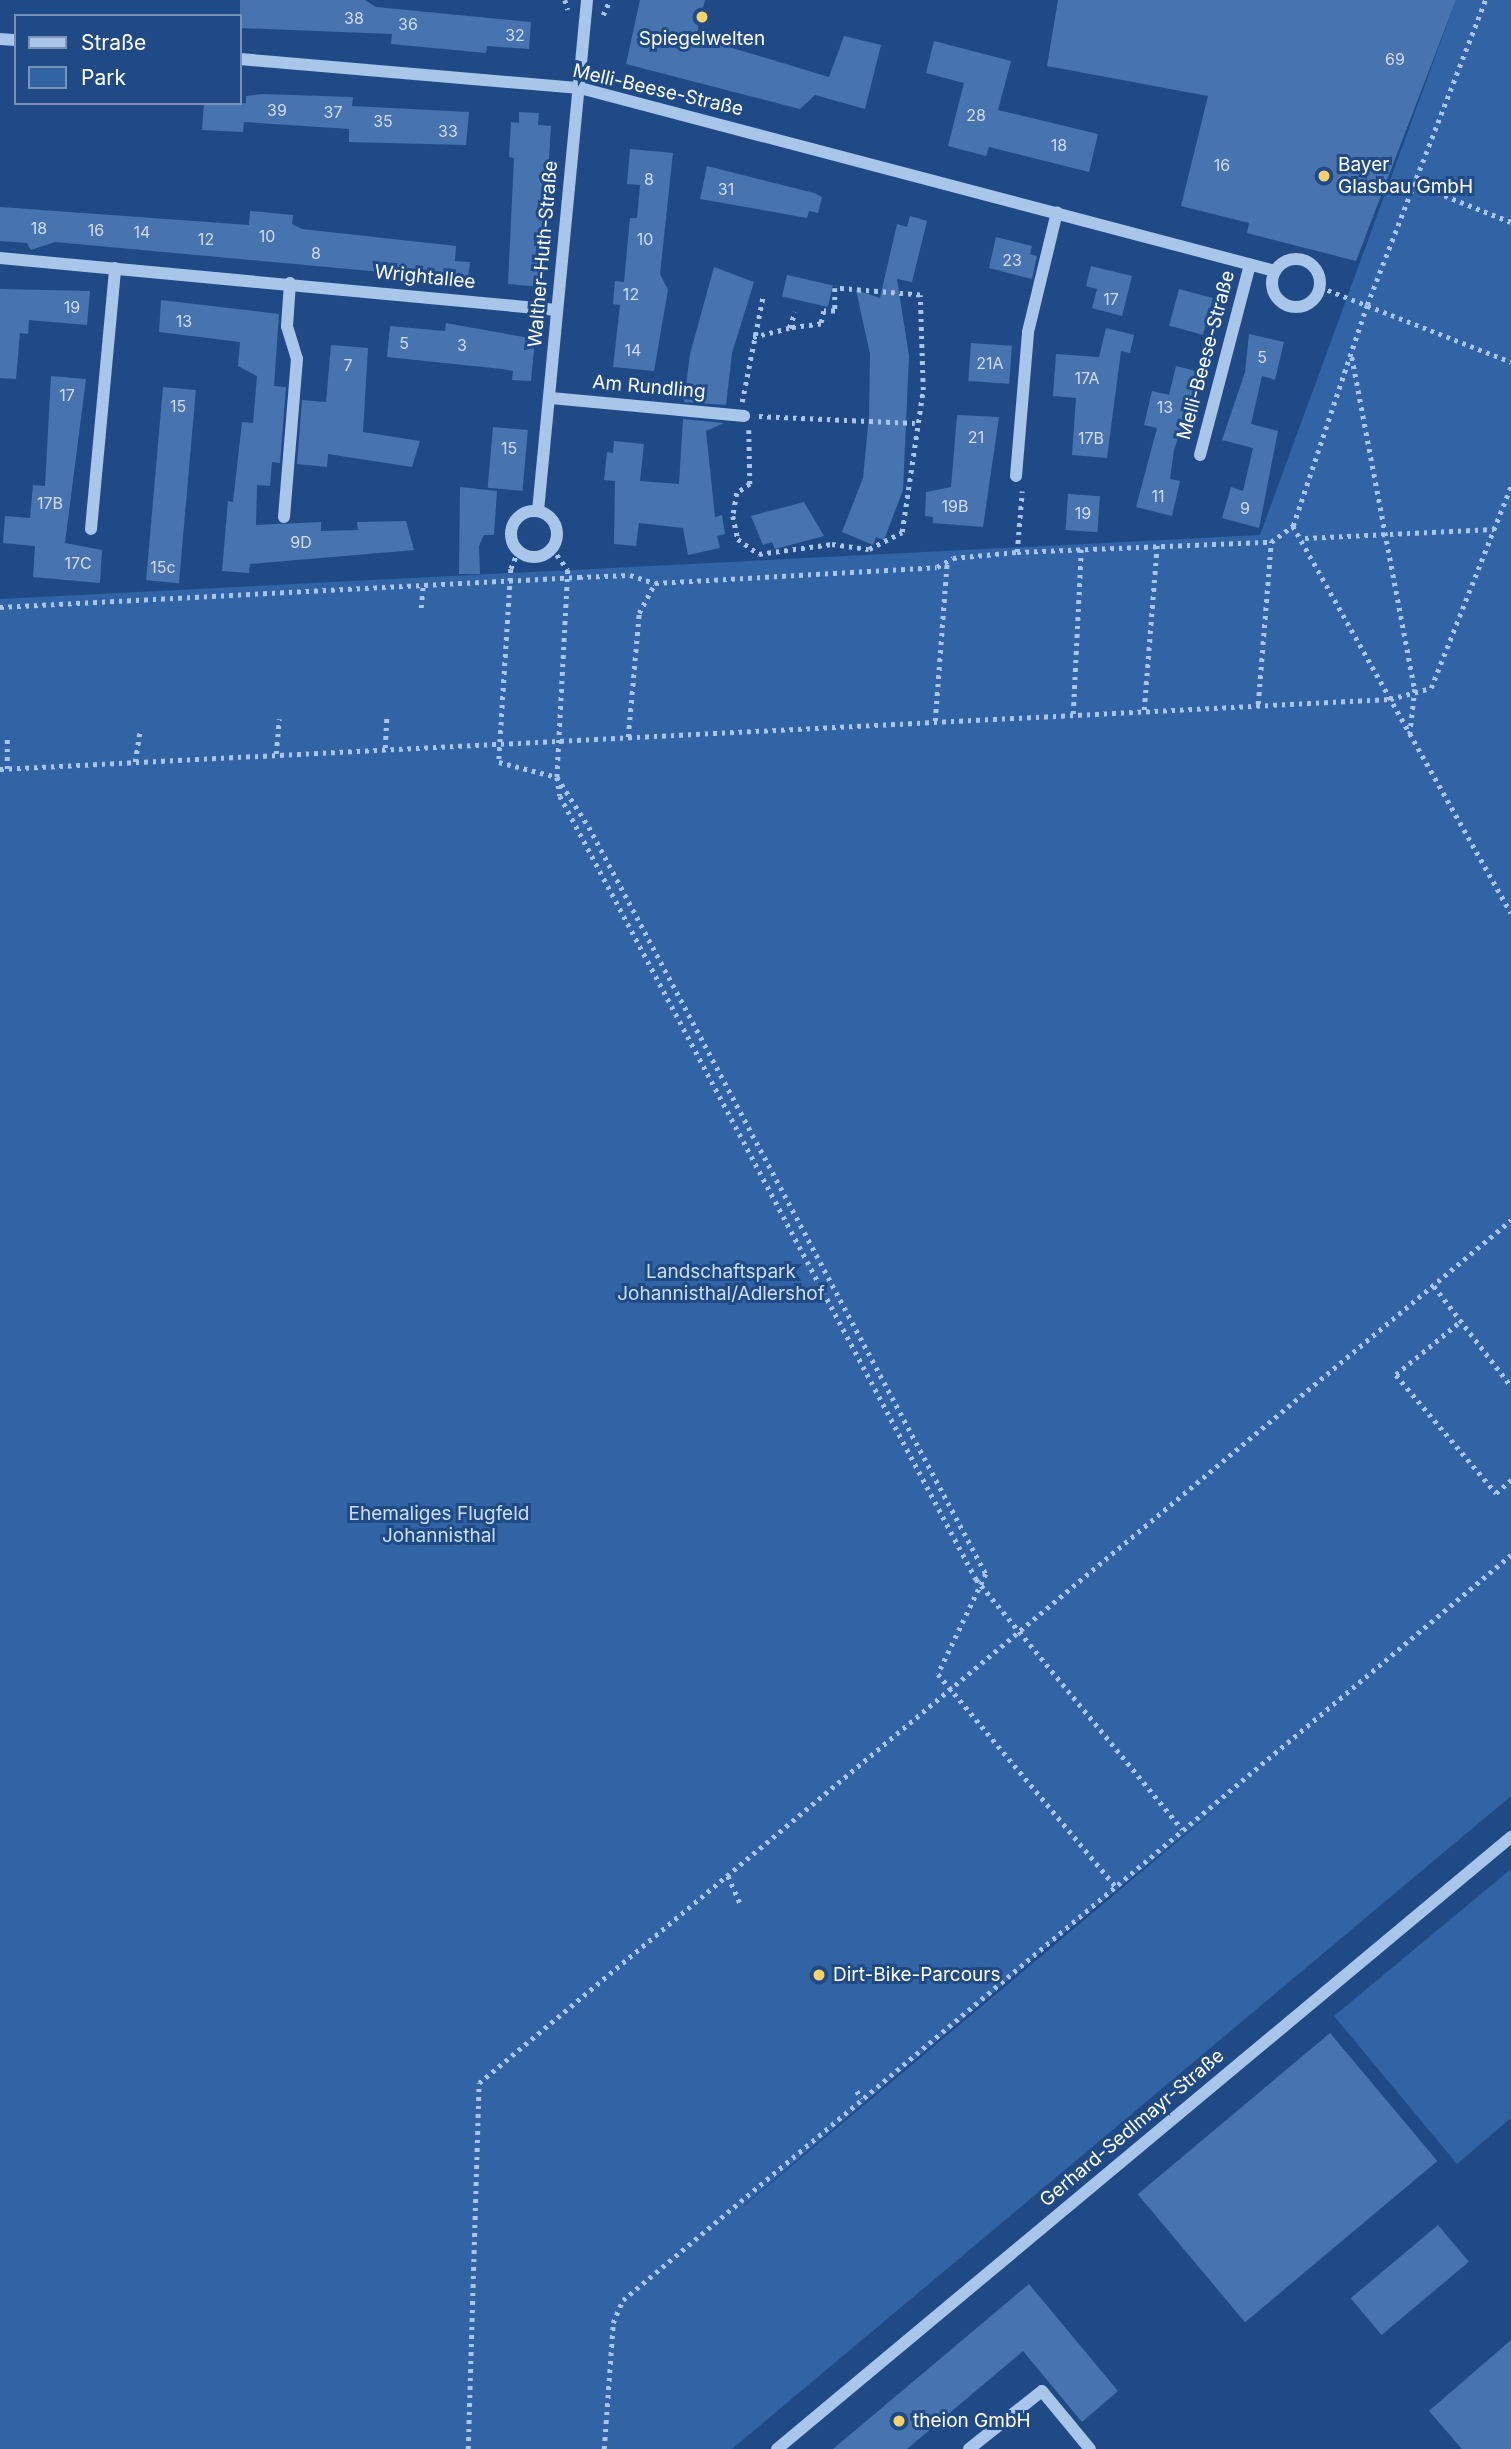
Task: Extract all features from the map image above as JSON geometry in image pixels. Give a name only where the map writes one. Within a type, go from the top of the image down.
[{"type":"street","name":"Walther-Huth-Straße","points":[[538,511],[551,398],[587,0]]},
{"type":"street","name":"Melli-Beese-Straße","points":[[242,59],[580,89],[1275,271]]},
{"type":"street","points":[[1016,476],[1028,332],[1057,212]]},
{"type":"street","name":"Wrightallee","points":[[0,258],[557,310]]},
{"type":"street","points":[[1289,260],[1308,261],[1320,287],[1303,307],[1284,305],[1273,290],[1275,271],[1289,260]]},
{"type":"street","name":"Melli-Beese-Straße","points":[[1200,455],[1250,264]]},
{"type":"street","points":[[91,529],[115,268]]},
{"type":"street","points":[[284,517],[297,359],[287,326],[290,283]]},
{"type":"street","name":"Am Rundling","points":[[551,398],[744,416]]},
{"type":"street","points":[[538,511],[555,525],[552,548],[532,556],[519,550],[514,523],[538,511]]},
{"type":"street","name":"Gerhard-Sedlmayr-Straße","points":[[777,2449],[1511,1838]]},
{"type":"street","points":[[969,2449],[1042,2391],[1090,2449]]},
{"type":"path","points":[[0,607],[568,577],[630,575],[655,583],[947,563],[1017,552],[1271,542],[1293,526],[1367,305],[1485,0]]},
{"type":"path","points":[[1413,183],[1511,222]]},
{"type":"path","points":[[1320,287],[1511,362]]},
{"type":"path","points":[[753,337],[821,324],[824,311],[835,310],[835,288],[920,296],[923,390],[915,423],[902,533],[869,549],[832,544],[759,554],[738,539],[733,516],[737,493],[750,484],[753,441],[744,416],[753,337],[763,296]]},
{"type":"path","points":[[789,328],[795,312]]},
{"type":"path","points":[[1351,355],[1416,693],[1410,734]]},
{"type":"path","points":[[744,416],[835,415],[915,423]]},
{"type":"path","points":[[1016,476],[1023,481],[1017,552]]},
{"type":"path","points":[[0,769],[1390,699],[1431,688],[1511,486]]},
{"type":"path","points":[[1293,526],[1305,538],[1390,699],[1511,913]]},
{"type":"path","points":[[1305,538],[1494,529]]},
{"type":"path","points":[[1258,704],[1271,542]]},
{"type":"path","points":[[1144,710],[1157,546]]},
{"type":"path","points":[[552,548],[568,577],[556,741],[560,796],[976,1579],[1182,1829]]},
{"type":"path","points":[[1073,714],[1081,549]]},
{"type":"path","points":[[519,550],[511,580],[498,744],[499,762],[557,777],[774,1172],[986,1574],[939,1674],[1115,1885]]},
{"type":"path","points":[[935,721],[947,563]]},
{"type":"path","points":[[628,737],[639,613],[655,583]]},
{"type":"path","points":[[421,608],[423,585]]},
{"type":"path","points":[[385,748],[387,714]]},
{"type":"path","points":[[276,754],[279,719]]},
{"type":"path","points":[[135,762],[140,729]]},
{"type":"path","points":[[7,738],[7,769]]},
{"type":"path","points":[[765,1179],[774,1172]]},
{"type":"path","points":[[468,2449],[479,2083],[1020,1634],[1511,1220]]},
{"type":"path","points":[[1434,1286],[1463,1320],[1396,1375],[1496,1493],[1511,1480]]},
{"type":"path","points":[[1458,1324],[1511,1386]]},
{"type":"path","points":[[604,2449],[616,2310],[1115,1885],[1511,1555]]},
{"type":"path","points":[[729,1876],[740,1903]]},
{"type":"path","points":[[856,2091],[862,2099]]},
{"type":"green space","name":"Landschaftspark Johannisthal/Adlershof","points":[[1456,0],[1511,0],[1511,1796],[732,2449],[0,2449],[0,599],[1260,535]],"holes":[[[1240,1789],[744,2206],[1053,1942]]]},
{"type":"green space","points":[[1511,1869],[1511,2118],[1457,2164],[1334,2016]]},
{"type":"building","points":[[240,0],[365,0],[376,7],[531,22],[529,49],[487,46],[486,53],[391,44],[392,34],[242,28]]},
{"type":"building","points":[[640,0],[705,0],[696,37],[829,77],[844,36],[881,45],[865,109],[815,95],[800,109],[626,64]]},
{"type":"building","name":"Bayer Glasbau GmbH","points":[[1058,0],[1456,0],[1356,261],[1247,233],[1249,223],[1181,206],[1208,96],[1047,66]]},
{"type":"building","points":[[934,41],[1011,61],[998,110],[1098,134],[1089,172],[989,147],[986,156],[948,146],[964,83],[926,73]]},
{"type":"building","points":[[262,94],[353,97],[352,106],[469,112],[466,145],[349,142],[349,129],[244,122],[243,132],[202,130],[204,105],[242,105],[246,103],[246,96]]},
{"type":"building","points":[[519,112],[539,113],[538,125],[551,126],[541,287],[508,284],[514,158],[509,157],[511,122],[519,123]]},
{"type":"building","points":[[630,149],[673,153],[660,274],[668,290],[654,371],[613,367],[620,305],[613,304],[615,281],[624,282],[630,218],[637,218],[640,185],[627,184]]},
{"type":"building","points":[[707,166],[814,193],[822,197],[818,213],[809,211],[807,218],[700,199]]},
{"type":"building","points":[[0,207],[249,225],[250,211],[293,215],[292,224],[302,229],[456,246],[455,261],[470,262],[468,280],[55,242],[31,250],[27,243],[0,241]]},
{"type":"building","points":[[910,216],[927,221],[912,282],[897,279],[909,356],[903,490],[884,540],[876,537],[873,545],[842,532],[863,478],[869,416],[870,354],[856,290],[880,298],[897,224],[907,227]]},
{"type":"building","points":[[996,237],[1032,246],[1030,254],[1037,256],[1032,279],[989,268]]},
{"type":"building","points":[[1091,266],[1132,276],[1122,316],[1092,308],[1097,289],[1086,286]]},
{"type":"building","points":[[714,267],[754,282],[732,353],[726,405],[684,402],[690,354]]},
{"type":"building","points":[[787,275],[833,286],[828,307],[782,296]]},
{"type":"building","points":[[0,289],[90,291],[87,325],[29,320],[28,334],[20,333],[16,379],[0,378]]},
{"type":"building","points":[[1179,289],[1213,298],[1203,335],[1169,326]]},
{"type":"building","points":[[161,300],[279,314],[274,386],[286,387],[280,463],[272,462],[270,486],[257,485],[256,525],[321,522],[321,531],[358,530],[357,522],[406,521],[414,550],[250,564],[249,573],[222,571],[228,501],[233,502],[242,422],[253,423],[257,376],[238,366],[240,342],[159,332]]},
{"type":"building","points":[[446,323],[535,339],[531,381],[512,380],[513,371],[502,369],[387,357],[390,326],[445,331]]},
{"type":"building","points":[[1106,328],[1134,335],[1130,353],[1121,351],[1107,458],[1072,455],[1076,398],[1053,396],[1056,354],[1099,357]]},
{"type":"building","points":[[1249,334],[1284,342],[1275,380],[1262,376],[1251,424],[1278,431],[1259,528],[1222,518],[1231,487],[1243,491],[1253,448],[1222,440],[1245,372]]},
{"type":"building","points":[[971,343],[1012,346],[1009,384],[968,381]]},
{"type":"building","points":[[331,345],[368,348],[363,432],[420,441],[412,467],[328,454],[327,467],[297,464],[302,400],[326,402]]},
{"type":"building","points":[[1176,366],[1200,372],[1174,450],[1170,479],[1180,481],[1172,516],[1136,507],[1157,428],[1144,425],[1152,391],[1169,395]]},
{"type":"building","points":[[51,376],[86,379],[65,543],[102,550],[100,583],[33,577],[35,546],[3,543],[5,516],[30,518],[33,485],[45,486]]},
{"type":"building","points":[[163,387],[196,390],[179,583],[146,580]]},
{"type":"building","points":[[957,415],[999,417],[983,527],[933,523],[933,517],[925,516],[926,492],[951,487]]},
{"type":"building","points":[[683,419],[724,423],[706,431],[715,517],[722,515],[725,534],[717,536],[720,548],[688,555],[683,528],[639,523],[636,546],[614,544],[615,481],[604,480],[607,452],[613,453],[614,441],[644,444],[640,481],[679,484]]},
{"type":"building","points":[[493,427],[528,430],[523,491],[488,488]]},
{"type":"building","points":[[460,487],[497,491],[494,535],[484,535],[479,546],[480,574],[459,574]]},
{"type":"building","points":[[1068,494],[1100,496],[1097,532],[1065,530]]},
{"type":"building","points":[[804,502],[824,536],[775,549],[772,542],[763,545],[751,516]]},
{"type":"building","points":[[1330,2033],[1437,2161],[1245,2322],[1138,2194]]},
{"type":"building","points":[[1438,2225],[1469,2262],[1382,2335],[1351,2298]]},
{"type":"building","points":[[1029,2284],[1118,2391],[1082,2422],[1023,2351],[907,2449],[833,2449]]},
{"type":"building","points":[[1511,2340],[1511,2449],[1462,2449],[1429,2411]]},
{"type":"place","name":"Spiegelwelten","points":[[702,17]]},
{"type":"place","name":"Bayer Glasbau GmbH","points":[[1324,176]]},
{"type":"place","name":"Dirt-Bike-Parcours","points":[[819,1975]]},
{"type":"place","name":"theion GmbH","points":[[899,2421]]},
{"type":"park label","name":"Ehemaliges Flugfeld Johannisthal","points":[[439,1525]]}]
